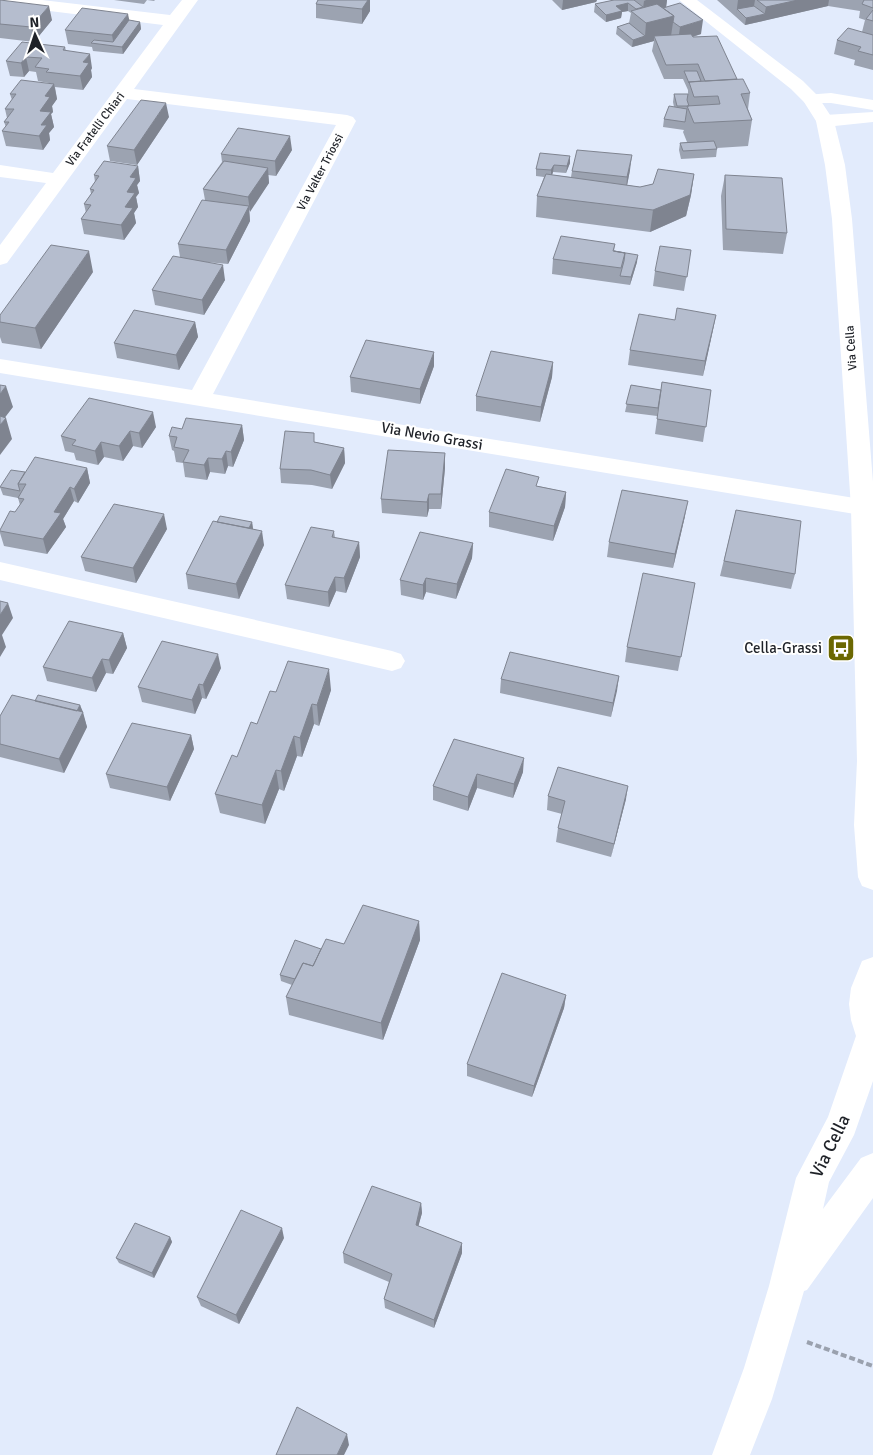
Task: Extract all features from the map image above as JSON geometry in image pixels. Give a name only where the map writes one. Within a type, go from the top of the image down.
[{"type":"street","points":[[1,0],[175,21]]},
{"type":"street","name":"Via Fratelli Chiari","points":[[0,259],[190,0]]},
{"type":"street","name":"Via Cella","points":[[687,0],[811,99],[824,121],[836,165],[868,509],[872,764],[868,825],[873,878]]},
{"type":"street","name":"Via Valter Triossi","points":[[122,93],[347,121],[200,398]]},
{"type":"street","points":[[811,99],[830,98],[873,105]]},
{"type":"street","points":[[824,121],[873,117]]},
{"type":"street","points":[[0,171],[58,179]]},
{"type":"street","name":"Via Nevio Grassi","points":[[0,366],[868,509]]},
{"type":"street","points":[[0,571],[392,661]]},
{"type":"street","name":"Via Cella","points":[[731,1455],[753,1399],[774,1331],[787,1286],[812,1178],[842,1124],[872,1037],[864,1013],[865,990],[873,971]]},
{"type":"street","name":"Via Cella","points":[[787,1286],[873,1170]]},
{"type":"path","points":[[774,1331],[873,1366]]},
{"type":"building","points":[[0,0],[49,6],[31,27],[0,24]]},
{"type":"building","points":[[318,0],[368,0],[362,9],[316,4]]},
{"type":"building","points":[[614,0],[634,0],[643,7],[636,9],[628,3],[616,6],[622,11],[606,15],[595,4]]},
{"type":"building","points":[[757,0],[798,0],[766,7]]},
{"type":"building","points":[[864,0],[873,0],[873,8],[862,4]]},
{"type":"building","points":[[680,3],[703,20],[680,27],[673,22],[674,16],[663,8]]},
{"type":"building","points":[[657,4],[674,16],[646,23],[631,11]]},
{"type":"building","points":[[754,6],[765,14],[746,18],[737,9]]},
{"type":"building","points":[[82,8],[128,14],[112,35],[65,30]]},
{"type":"building","points":[[873,10],[873,21],[866,19]]},
{"type":"building","points":[[129,20],[140,22],[122,47],[91,43],[94,40],[113,42]]},
{"type":"building","points":[[629,23],[645,36],[633,40],[617,27]]},
{"type":"building","points":[[848,28],[873,35],[873,55],[858,51],[861,47],[837,40]]},
{"type":"building","points":[[691,34],[693,37],[717,36],[737,79],[705,81],[698,64],[666,65],[654,36]]},
{"type":"building","points":[[22,42],[65,47],[63,50],[90,54],[83,62],[89,63],[80,76],[46,72],[49,69],[35,67],[42,58],[26,57],[21,63],[6,61]]},
{"type":"building","points":[[684,71],[697,71],[701,81],[689,83]]},
{"type":"building","points":[[743,79],[750,93],[741,94],[752,120],[694,123],[687,106],[720,104],[718,96],[694,97],[689,82]]},
{"type":"building","points":[[21,80],[54,84],[45,96],[50,97],[40,111],[51,112],[41,125],[47,125],[39,136],[2,131],[9,122],[4,122],[14,109],[5,109],[16,94],[10,94]]},
{"type":"building","points":[[674,94],[688,94],[689,106],[677,106]]},
{"type":"building","points":[[141,100],[166,103],[134,150],[107,146]]},
{"type":"building","points":[[669,106],[687,109],[685,122],[664,119]]},
{"type":"building","points":[[238,128],[290,136],[275,161],[221,154]]},
{"type":"building","points":[[714,141],[717,149],[683,151],[680,143]]},
{"type":"building","points":[[577,150],[632,155],[627,177],[572,171]]},
{"type":"building","points":[[540,153],[570,156],[567,166],[554,165],[551,170],[536,169]]},
{"type":"building","points":[[104,161],[138,166],[130,177],[136,178],[127,192],[135,193],[125,207],[133,208],[121,225],[81,219],[91,205],[84,204],[94,190],[90,189],[99,176],[94,175]]},
{"type":"building","points":[[224,161],[268,168],[248,197],[203,189]]},
{"type":"building","points":[[658,169],[694,174],[690,195],[653,210],[537,196],[546,174],[640,187],[653,184]]},
{"type":"building","points":[[725,175],[782,178],[787,233],[726,229]]},
{"type":"building","points":[[202,200],[249,206],[226,250],[178,244]]},
{"type":"building","points":[[561,236],[615,244],[613,251],[625,253],[621,268],[553,259]]},
{"type":"building","points":[[51,245],[89,251],[35,328],[0,322],[0,315]]},
{"type":"building","points":[[660,246],[691,250],[687,277],[655,271]]},
{"type":"building","points":[[614,251],[638,255],[631,277],[620,276],[625,253]]},
{"type":"building","points":[[173,256],[223,265],[202,300],[152,290]]},
{"type":"building","points":[[677,308],[716,315],[705,361],[630,350],[639,314],[675,320]]},
{"type":"building","points":[[134,310],[195,322],[176,355],[114,343]]},
{"type":"building","points":[[366,340],[434,352],[420,389],[350,377]]},
{"type":"building","points":[[491,351],[553,362],[541,407],[476,396]]},
{"type":"building","points":[[662,382],[711,390],[706,427],[657,419]]},
{"type":"building","points":[[0,385],[6,386],[0,394]]},
{"type":"building","points":[[631,385],[661,390],[658,408],[626,404]]},
{"type":"building","points":[[89,398],[153,412],[139,433],[130,431],[119,446],[101,442],[95,451],[72,445],[76,440],[61,436]]},
{"type":"building","points":[[0,416],[6,418],[0,425]]},
{"type":"building","points":[[186,418],[242,425],[231,452],[226,451],[222,459],[208,458],[204,465],[183,462],[189,450],[174,447],[177,437],[169,436],[172,427],[182,429]]},
{"type":"building","points":[[285,431],[314,433],[314,442],[344,448],[330,475],[311,470],[280,469]]},
{"type":"building","points":[[388,450],[445,453],[441,494],[429,494],[427,502],[381,499]]},
{"type":"building","points":[[35,457],[87,468],[74,489],[70,487],[54,512],[61,513],[43,539],[0,531],[10,511],[15,512],[24,499],[18,498],[26,484],[18,484]]},
{"type":"building","points":[[506,469],[539,477],[536,486],[566,492],[554,526],[489,512]]},
{"type":"building","points":[[11,470],[25,472],[18,484],[20,491],[0,487]]},
{"type":"building","points":[[622,490],[688,501],[675,554],[609,542]]},
{"type":"building","points":[[114,504],[164,514],[133,568],[81,557]]},
{"type":"building","points":[[736,510],[801,521],[795,574],[724,561]]},
{"type":"building","points":[[220,516],[252,522],[249,528],[217,522]]},
{"type":"building","points":[[213,521],[262,531],[236,584],[186,574]]},
{"type":"building","points":[[311,527],[334,531],[332,537],[359,542],[344,578],[335,577],[328,592],[285,585]]},
{"type":"building","points":[[420,532],[473,543],[457,584],[426,578],[423,585],[400,580]]},
{"type":"building","points":[[643,573],[695,583],[681,657],[627,647]]},
{"type":"building","points":[[0,601],[8,603],[0,615]]},
{"type":"building","points":[[69,621],[123,633],[109,660],[102,659],[92,678],[43,667]]},
{"type":"building","points":[[162,641],[218,654],[203,685],[199,684],[192,700],[138,687]]},
{"type":"building","points":[[510,652],[619,676],[613,703],[501,679]]},
{"type":"building","points":[[288,661],[329,669],[317,705],[312,704],[300,738],[294,736],[281,771],[276,770],[262,805],[215,794],[232,755],[237,757],[251,722],[257,724],[270,691],[276,692]]},
{"type":"building","points":[[12,695],[83,712],[59,759],[0,744],[0,716]]},
{"type":"building","points":[[38,695],[80,705],[77,711],[35,701]]},
{"type":"building","points":[[132,723],[191,735],[167,787],[106,774]]},
{"type":"building","points":[[454,739],[524,758],[514,784],[477,774],[468,797],[433,786]]},
{"type":"building","points":[[558,767],[628,786],[614,844],[558,828],[565,801],[548,796]]},
{"type":"building","points":[[363,905],[419,921],[381,1023],[286,997],[303,963],[313,966],[326,939],[344,944]]},
{"type":"building","points":[[295,940],[321,949],[313,966],[303,963],[295,979],[280,975]]},
{"type":"building","points":[[502,973],[566,995],[534,1086],[467,1064]]},
{"type":"building","points":[[372,1186],[421,1203],[416,1225],[462,1243],[434,1320],[384,1299],[392,1274],[343,1253]]},
{"type":"building","points":[[241,1210],[282,1228],[236,1315],[197,1297]]},
{"type":"building","points":[[135,1223],[170,1237],[152,1273],[116,1258]]},
{"type":"building","points":[[297,1407],[347,1434],[337,1455],[276,1455]]},
{"type":"place","name":"Cella-Grassi","points":[[841,648]]}]
